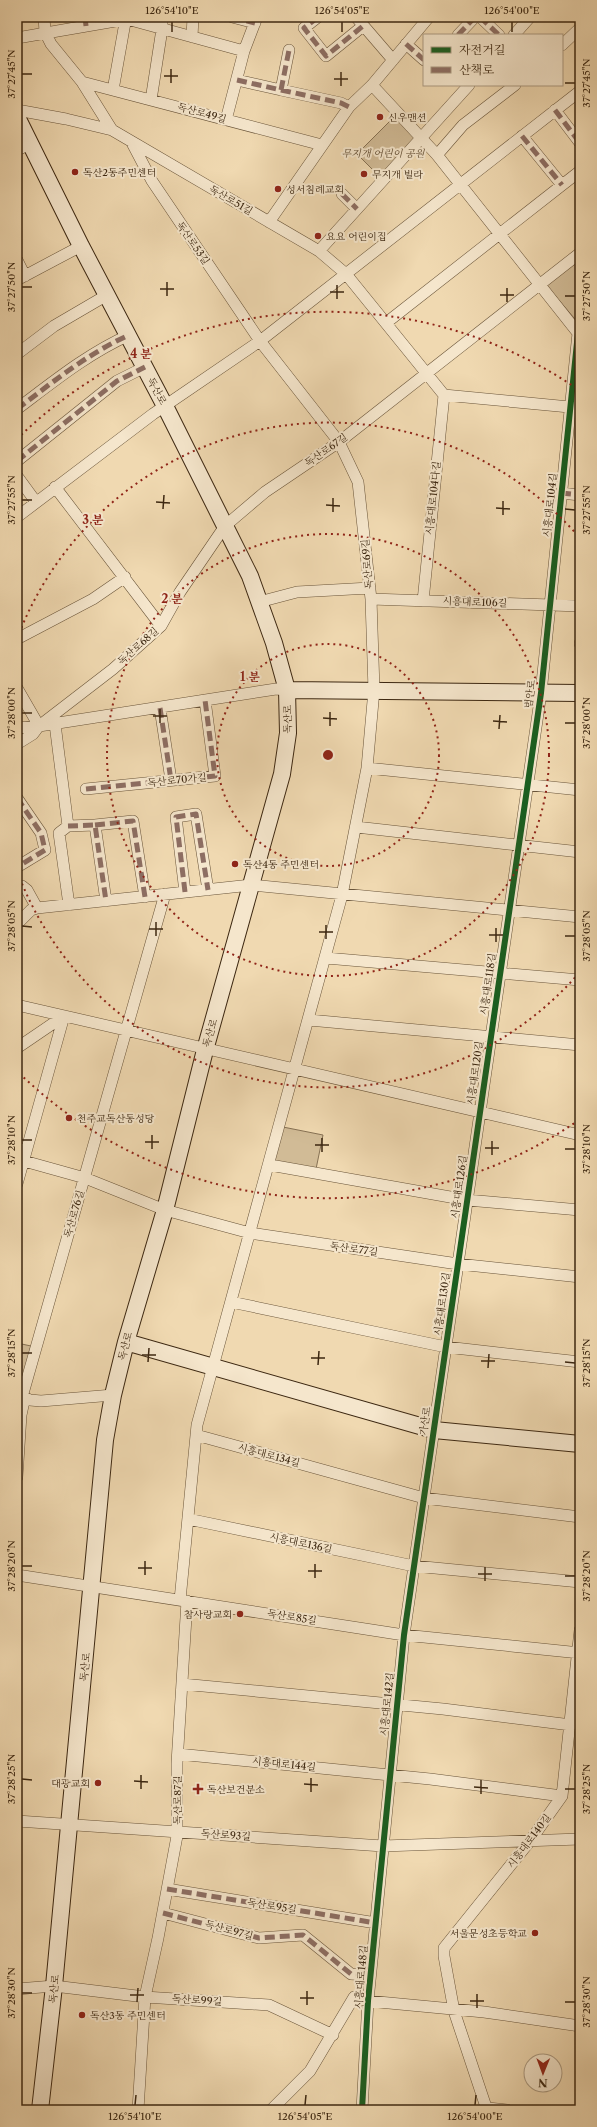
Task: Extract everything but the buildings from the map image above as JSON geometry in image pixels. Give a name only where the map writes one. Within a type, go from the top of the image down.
[{"type":"main road","name":"독산로","points":[[17,117],[24,147],[81,246],[129,335],[250,576],[287,690],[288,733],[282,774],[205,1050],[165,1210],[126,1342],[113,1395],[105,1440],[54,1986],[40,2110]]},
{"type":"main road","name":"범안로","points":[[287,690],[580,693]]},
{"type":"main road","name":"가산로","points":[[126,1342],[434,1430],[580,1444]]},
{"type":"street","points":[[44,17],[45,32]]},
{"type":"street","points":[[151,100],[162,29],[162,17]]},
{"type":"street","points":[[192,38],[193,17]]},
{"type":"street","points":[[226,120],[244,51],[256,20],[232,17]]},
{"type":"street","points":[[318,17],[304,28],[326,56],[360,21],[393,60]]},
{"type":"street","points":[[269,222],[349,107],[372,84],[429,17]]},
{"type":"street","points":[[459,34],[474,17]]},
{"type":"street","points":[[480,17],[498,34]]},
{"type":"street","points":[[515,34],[530,17]]},
{"type":"street","points":[[17,38],[86,22],[126,18],[192,38],[244,51]]},
{"type":"street","points":[[113,90],[126,18]]},
{"type":"street","points":[[563,44],[580,28]]},
{"type":"street","name":"독산로51길","points":[[45,32],[51,44],[82,82],[112,130]]},
{"type":"street","points":[[406,44],[423,59]]},
{"type":"street","points":[[280,90],[289,50]]},
{"type":"street","points":[[237,80],[341,103],[349,107]]},
{"type":"street","name":"독산로49길","points":[[82,82],[322,145]]},
{"type":"street","points":[[372,84],[420,139],[437,155],[579,332]]},
{"type":"street","points":[[319,251],[467,86]]},
{"type":"street","points":[[437,155],[463,125],[514,86]]},
{"type":"street","points":[[17,516],[165,406],[260,341],[580,91]]},
{"type":"street","name":"독산로51길","points":[[17,110],[66,119],[112,130],[319,251],[346,274]]},
{"type":"street","points":[[556,110],[580,143]]},
{"type":"street","points":[[522,136],[562,186]]},
{"type":"street","name":"독산로53길","points":[[131,141],[160,193],[260,341],[339,442]]},
{"type":"street","points":[[386,323],[580,171]]},
{"type":"street","points":[[342,194],[357,209]]},
{"type":"street","points":[[17,260],[21,278],[81,246]]},
{"type":"street","name":"독산로67길","points":[[225,526],[265,492],[339,442],[426,372],[580,253]]},
{"type":"street","points":[[346,274],[444,395],[575,407]]},
{"type":"street","points":[[18,351],[54,326],[107,296]]},
{"type":"street","name":"시흥대로104길","points":[[550,605],[561,493],[575,407],[579,332]]},
{"type":"street","points":[[17,409],[89,356],[105,346],[129,335]]},
{"type":"street","points":[[17,461],[117,382],[145,367]]},
{"type":"street","name":"시흥대로104다길","points":[[423,601],[444,395]]},
{"type":"street","name":"독산로69길","points":[[339,442],[358,482],[370,593],[374,690]]},
{"type":"street","points":[[17,476],[36,502]]},
{"type":"street","points":[[55,487],[161,626]]},
{"type":"street","points":[[561,493],[580,495]]},
{"type":"street","name":"독산로68길","points":[[17,744],[33,734],[39,726],[113,669],[161,626],[180,592],[225,526]]},
{"type":"street","points":[[17,639],[93,599],[125,577]]},
{"type":"street","points":[[259,602],[297,592],[370,593]]},
{"type":"street","name":"시흥대로106길","points":[[370,593],[423,601],[580,606]]},
{"type":"street","name":"범안로","points":[[519,845],[541,693],[550,605]]},
{"type":"street","points":[[17,688],[39,726]]},
{"type":"street","points":[[17,728],[54,724],[276,689],[287,690]]},
{"type":"street","points":[[183,1601],[188,1520],[196,1435],[213,1366],[270,1165],[342,896],[367,768],[374,690]]},
{"type":"street","name":"독산로70가길","points":[[86,789],[215,776],[204,700]]},
{"type":"street","points":[[160,708],[170,780]]},
{"type":"street","points":[[54,724],[68,826]]},
{"type":"street","points":[[367,768],[580,790]]},
{"type":"street","points":[[17,798],[41,833],[45,850],[17,867]]},
{"type":"street","points":[[186,892],[176,816],[196,814],[208,890]]},
{"type":"street","points":[[69,905],[59,833],[68,826],[133,821],[145,897]]},
{"type":"street","points":[[95,825],[106,901]]},
{"type":"street","points":[[356,827],[580,852]]},
{"type":"street","name":"시흥대로118길","points":[[490,1037],[519,845]]},
{"type":"street","points":[[17,924],[31,910],[37,908],[251,885],[342,896],[580,917]]},
{"type":"street","points":[[17,888],[22,886],[27,890],[37,908]]},
{"type":"street","name":"독산로76길","points":[[17,1477],[21,1415],[24,1406],[20,1395],[127,1031],[165,894]]},
{"type":"street","name":"시흥대로118길","points":[[326,958],[580,980]]},
{"type":"street","points":[[17,1005],[205,1050],[580,1135]]},
{"type":"street","points":[[17,1048],[64,1016]]},
{"type":"street","points":[[17,1184],[20,1164],[64,1016]]},
{"type":"street","name":"시흥대로120길","points":[[309,1020],[580,1045]]},
{"type":"street","name":"시흥대로120길","points":[[480,1112],[490,1037]]},
{"type":"street","name":"시흥대로126길","points":[[458,1264],[480,1112]]},
{"type":"street","points":[[17,1146],[20,1164]]},
{"type":"street","name":"독산로77길","points":[[20,1164],[84,1178],[165,1210],[250,1233],[458,1264],[580,1277]]},
{"type":"street","name":"시흥대로126길","points":[[270,1165],[467,1200],[580,1210]]},
{"type":"street","name":"시흥대로130길","points":[[446,1347],[458,1264]]},
{"type":"street","name":"시흥대로130길","points":[[231,1302],[446,1347],[580,1362]]},
{"type":"street","name":"가산로","points":[[424,1498],[446,1347]]},
{"type":"street","points":[[20,1395],[30,1400],[41,1401],[113,1395]]},
{"type":"street","name":"시흥대로134길","points":[[196,1435],[424,1498],[580,1517]]},
{"type":"street","points":[[404,1635],[424,1498]]},
{"type":"street","name":"시흥대로136길","points":[[188,1520],[414,1566],[580,1582]]},
{"type":"street","name":"독산로85길","points":[[17,1575],[404,1635],[579,1653]]},
{"type":"street","name":"독산로87길","points":[[138,2110],[145,1996],[163,1913],[177,1832],[183,1601]]},
{"type":"street","name":"시흥대로140길","points":[[454,2010],[444,1956],[444,1948],[530,1841],[562,1796],[579,1653],[580,1630]]},
{"type":"street","name":"시흥대로142길","points":[[390,1775],[404,1635]]},
{"type":"street","name":"시흥대로142길","points":[[182,1684],[397,1704],[571,1725]]},
{"type":"street","name":"시흥대로144길","points":[[178,1754],[390,1775],[562,1796]]},
{"type":"street","points":[[383,1846],[390,1775]]},
{"type":"street","name":"독산로93길","points":[[17,1821],[383,1846],[580,1839]]},
{"type":"street","name":"시흥대로148길","points":[[362,2110],[368,2001],[383,1846]]},
{"type":"street","name":"독산로95길","points":[[167,1889],[376,1923]]},
{"type":"street","name":"독산로97길","points":[[163,1913],[259,1938],[303,1935],[351,1974],[366,1975],[372,1964]]},
{"type":"street","name":"독산로99길","points":[[17,1989],[54,1986],[145,1996],[269,2005],[333,2034]]},
{"type":"street","name":"시흥대로148길","points":[[271,2110],[310,2071],[354,1997],[368,2001],[484,2012],[580,2026]]},
{"type":"street","points":[[454,2010],[485,2109],[507,2110]]},
{"type":"green space","name":"무지개 어린이 공원","points":[[395,116],[418,141],[382,179],[357,154]]},
{"type":"green space","points":[[580,259],[580,325],[546,285]]},
{"type":"green space","points":[[283,1127],[323,1135],[316,1169],[274,1162]]},
{"type":"green space","points":[[17,1343],[31,1346],[20,1388],[17,1386]]},
{"type":"marked path","points":[[85,17],[86,26]]},
{"type":"marked path","points":[[232,17],[255,23]]},
{"type":"marked path","points":[[318,17],[304,28],[326,56],[363,26]]},
{"type":"marked path","points":[[459,34],[475,17]]},
{"type":"marked path","points":[[480,17],[498,34]]},
{"type":"marked path","points":[[406,44],[423,59]]},
{"type":"marked path","points":[[237,80],[281,90],[289,50]]},
{"type":"marked path","points":[[281,90],[341,103],[349,107]]},
{"type":"marked path","points":[[555,110],[580,143]]},
{"type":"marked path","points":[[522,136],[562,185]]},
{"type":"marked path","points":[[342,194],[357,209]]},
{"type":"marked path","points":[[17,409],[85,360],[129,335]]},
{"type":"marked path","points":[[17,461],[117,381],[145,367]]},
{"type":"marked path","points":[[561,493],[580,495]]},
{"type":"marked path","points":[[86,789],[215,776],[205,700]]},
{"type":"marked path","points":[[160,708],[171,780]]},
{"type":"marked path","points":[[17,798],[41,833],[45,850],[17,867]]},
{"type":"marked path","points":[[185,892],[176,817],[196,814],[208,890]]},
{"type":"marked path","points":[[95,825],[133,821],[145,897]]},
{"type":"marked path","points":[[68,826],[95,825],[106,901]]},
{"type":"marked path","points":[[167,1889],[376,1923]]},
{"type":"marked path","points":[[163,1913],[259,1938],[303,1935],[351,1974],[366,1975],[370,1968]]},
{"type":"cycle path","points":[[362,2110],[368,2001],[404,1635],[541,693],[578,333],[580,332]]},
{"type":"place","name":"신우맨션","points":[[380,117]]},
{"type":"place","name":"독산2동주민센터","points":[[75,172]]},
{"type":"place","name":"무지개 빌라","points":[[364,174]]},
{"type":"place","name":"성서침례교회","points":[[278,189]]},
{"type":"place","name":"요요 어린이집","points":[[318,236]]},
{"type":"place","name":"독산4동 주민센터","points":[[235,864]]},
{"type":"place","name":"천주교독산동성당","points":[[69,1118]]},
{"type":"place","name":"참사랑교회","points":[[240,1614]]},
{"type":"place","name":"대광교회","points":[[98,1783]]},
{"type":"place","name":"독산보건분소","points":[[198,1789]]},
{"type":"place","name":"서울문성초등학교","points":[[535,1933]]},
{"type":"place","name":"독산3동 주민센터","points":[[82,2015]]}]
